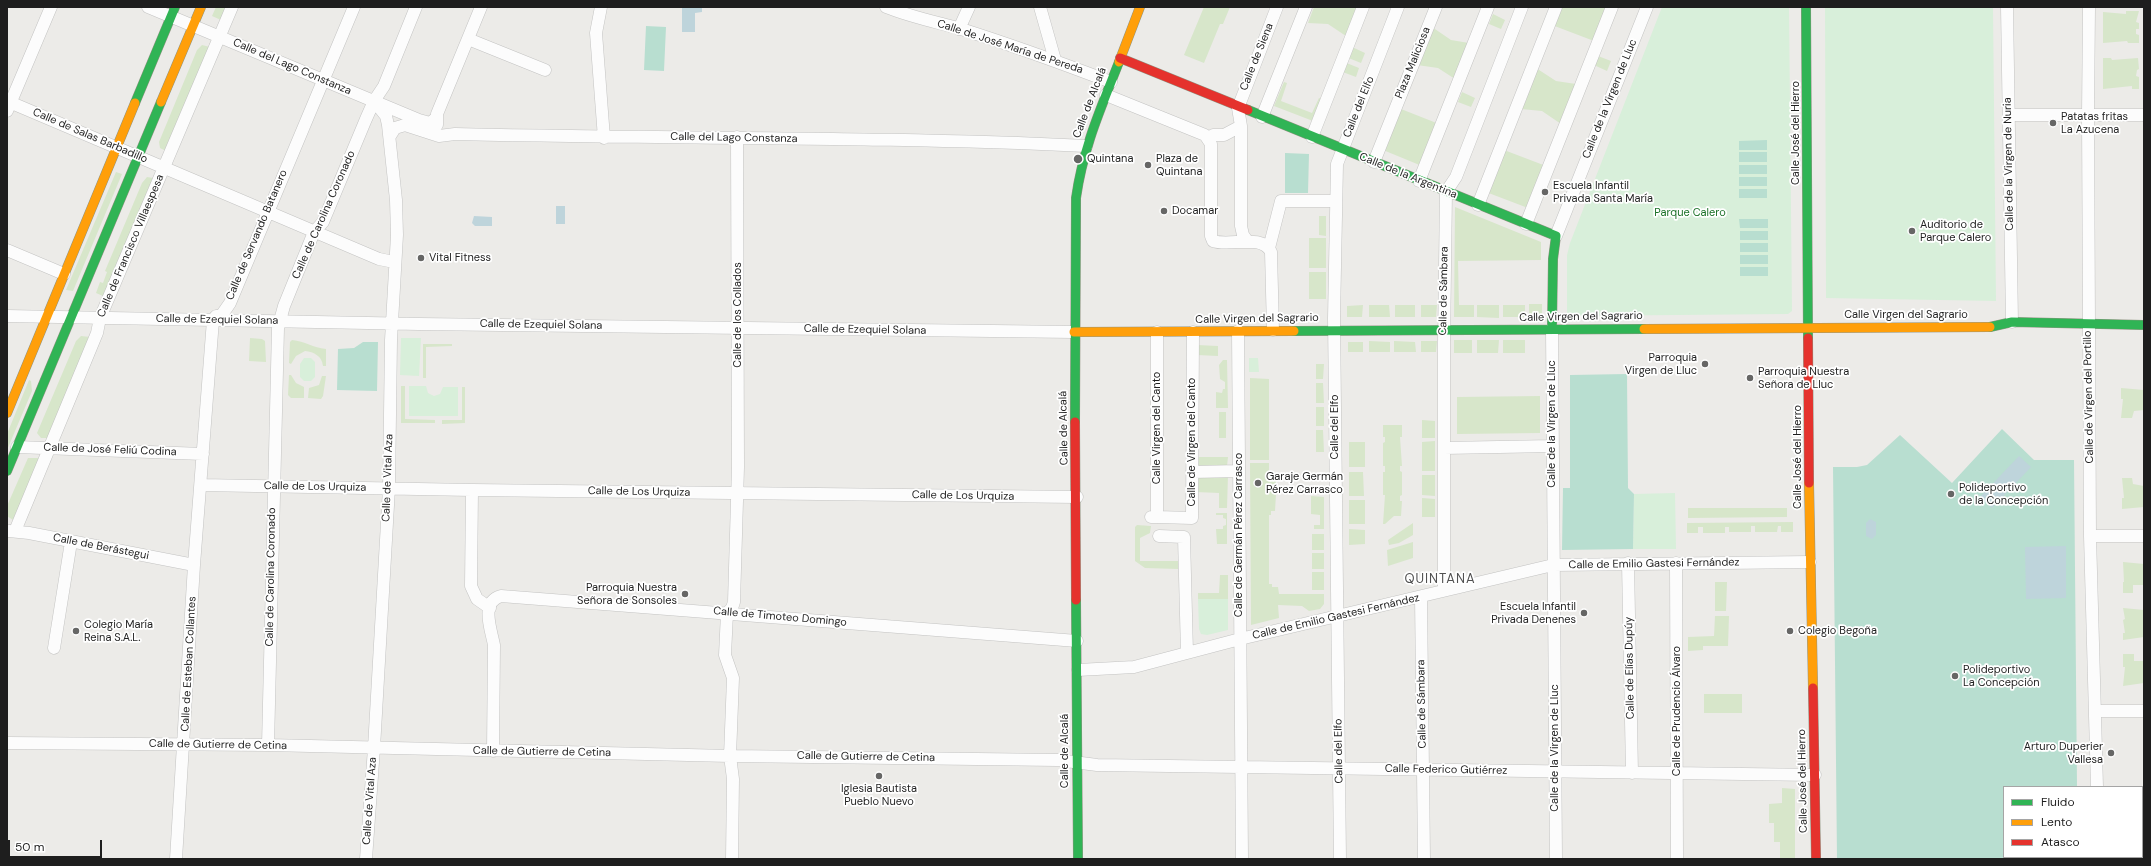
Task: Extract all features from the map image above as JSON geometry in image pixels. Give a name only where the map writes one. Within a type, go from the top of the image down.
[{"type":"street","points":[[8,105],[51,7]]},
{"type":"street","name":"Calle del Lago Constanza","points":[[148,7],[173,12],[193,25],[220,37],[425,122],[430,123],[436,118]]},
{"type":"street","points":[[7,471],[201,7]]},
{"type":"street","name":"Calle de Francisco Villaespesa","points":[[11,531],[50,448],[97,333],[100,318],[232,7]]},
{"type":"street","name":"Calle de Servando Batanero","points":[[213,320],[216,316],[220,316],[230,303],[354,7]]},
{"type":"street","name":"Calle de Carolina Coronado","points":[[268,745],[273,485],[279,320],[314,232],[323,222],[374,101],[384,86],[416,7]]},
{"type":"street","points":[[447,134],[439,128],[436,118],[481,7]]},
{"type":"street","points":[[601,7],[596,33],[604,138]]},
{"type":"street","name":"Calle de José María de Pereda","points":[[886,7],[913,18],[959,29],[1055,60],[1111,82]]},
{"type":"street","points":[[959,29],[969,7]]},
{"type":"street","points":[[1040,7],[1055,60]]},
{"type":"street","name":"Calle de Alcalá","points":[[1078,859],[1076,762],[1078,670],[1077,497],[1074,332],[1076,198],[1080,168],[1086,146],[1140,7]]},
{"type":"street","name":"Calle de Siena","points":[[1238,108],[1277,7]]},
{"type":"street","points":[[1262,117],[1306,7]]},
{"type":"street","points":[[1312,137],[1363,7]]},
{"type":"street","name":"Calle del Elfo","points":[[1340,859],[1334,329],[1337,164],[1398,7]]},
{"type":"street","name":"Plaza Maliciosa","points":[[1374,162],[1436,7]]},
{"type":"street","points":[[1419,181],[1488,7]]},
{"type":"street","points":[[1446,192],[1456,177],[1522,7]]},
{"type":"street","points":[[1478,205],[1556,7]]},
{"type":"street","points":[[1526,224],[1612,7]]},
{"type":"street","name":"Calle de la Virgen de Lluc","points":[[1556,859],[1552,329],[1554,312],[1553,247],[1556,236],[1647,7]]},
{"type":"street","name":"Calle José del Hierro","points":[[1806,7],[1810,562],[1816,775],[1816,859]]},
{"type":"street","name":"Calle de la Virgen de Nuria","points":[[2007,7],[2012,322]]},
{"type":"street","name":"Calle de Virgen del Portillo","points":[[2089,7],[2088,325],[2090,536],[2097,711],[2097,786]]},
{"type":"street","points":[[168,85],[166,68],[181,32],[181,28],[173,12]]},
{"type":"street","points":[[126,143],[141,90],[173,12]]},
{"type":"street","points":[[468,39],[545,70]]},
{"type":"street","name":"Calle de la Argentina","points":[[1120,58],[1238,108],[1556,236]]},
{"type":"street","points":[[7,412],[48,316],[64,274],[144,105],[141,90]]},
{"type":"street","points":[[1106,95],[1205,135],[1211,144],[1211,236],[1213,241],[1220,243],[1259,242],[1270,248]]},
{"type":"street","name":"Calle de Vital Aza","points":[[366,859],[389,488],[392,322],[394,262],[397,235],[396,200],[390,136],[386,116],[374,101]]},
{"type":"street","name":"Calle de Salas Barbadillo","points":[[8,105],[126,143],[138,156],[164,168],[379,259],[394,262]]},
{"type":"street","points":[[1238,108],[1241,126],[1241,226],[1242,235],[1248,242]]},
{"type":"street","points":[[2008,115],[2144,115]]},
{"type":"street","name":"Calle del Lago Constanza","points":[[390,136],[395,128],[405,125],[434,136],[447,134],[604,138],[737,137],[1086,146]]},
{"type":"street","points":[[1209,139],[1213,135],[1224,135],[1241,126]]},
{"type":"street","name":"Calle de los Collados","points":[[730,756],[733,678],[725,655],[727,613],[732,608],[734,602],[737,493],[737,137]]},
{"type":"street","name":"Calle de Sámbara","points":[[1444,590],[1444,330],[1446,192]]},
{"type":"street","points":[[1273,330],[1270,248],[1281,201],[1336,201]]},
{"type":"street","points":[[7,250],[64,274]]},
{"type":"street","name":"Calle de Ezequiel Solana","points":[[7,316],[1074,332]]},
{"type":"street","points":[[42,388],[39,374],[58,331],[57,325],[48,316]]},
{"type":"street","points":[[194,564],[213,320]]},
{"type":"street","name":"Calle Virgen del Sagrario","points":[[1074,332],[1192,332],[1334,329],[1444,330],[1990,327],[2012,322],[2088,325],[2144,325]]},
{"type":"street","name":"Calle de Germán Pérez Carrasco","points":[[1238,331],[1242,859]]},
{"type":"street","name":"Calle Virgen del Canto","points":[[1154,517],[1157,332]]},
{"type":"street","name":"Calle de Virgen del Canto","points":[[1154,517],[1192,518],[1192,332]]},
{"type":"street","name":"Calle de José Feliú Codina","points":[[17,446],[203,454]]},
{"type":"street","points":[[1444,448],[1553,446]]},
{"type":"street","points":[[1192,472],[1239,471]]},
{"type":"street","name":"Calle de Los Urquiza","points":[[201,484],[472,490],[1077,497]]},
{"type":"street","points":[[472,490],[471,586],[477,599],[490,608],[489,631],[494,645],[493,751]]},
{"type":"street","name":"Calle de Berástegui","points":[[11,531],[194,564]]},
{"type":"street","points":[[1159,536],[1184,537],[1187,653]]},
{"type":"street","points":[[2090,536],[2144,536]]},
{"type":"street","points":[[54,648],[71,542]]},
{"type":"street","name":"Calle de Emilio Gastesi Fernández","points":[[1078,670],[1134,667],[1240,639],[1554,565],[1810,562]]},
{"type":"street","name":"Calle de Prudencio Álvaro","points":[[1676,563],[1676,756],[1678,773],[1677,859]]},
{"type":"street","name":"Calle de Esteban Collantes","points":[[176,859],[194,564]]},
{"type":"street","name":"Calle de Elías Dupúy","points":[[1628,564],[1632,772]]},
{"type":"street","name":"Calle de Timoteo Domingo","points":[[490,608],[490,604],[494,598],[505,595],[1077,641]]},
{"type":"street","name":"Calle de Sámbara","points":[[1421,597],[1424,859]]},
{"type":"street","points":[[2097,711],[2144,711]]},
{"type":"street","name":"Calle de Gutierre de Cetina","points":[[7,743],[268,745],[730,756],[1050,760],[1076,762]]},
{"type":"street","points":[[730,756],[734,779],[732,859]]},
{"type":"street","name":"Calle Federico Gutiérrez","points":[[1076,762],[1097,765],[1816,775]]},
{"type":"green space","points":[[216,7],[226,7],[221,20],[212,16]]},
{"type":"green space","points":[[1204,7],[1230,7],[1223,24],[1220,24],[1204,63],[1184,55]]},
{"type":"green space","points":[[1314,7],[1358,7],[1346,36],[1328,24],[1308,23]]},
{"type":"green space","points":[[1559,7],[1607,7],[1594,41],[1552,25]]},
{"type":"green space","name":"Parque Calero","points":[[1662,7],[1789,7],[1792,311],[1788,314],[1567,316],[1567,255],[1570,243]]},
{"type":"green space","points":[[1825,7],[1993,7],[1996,301],[1826,298]]},
{"type":"green space","points":[[2126,11],[2139,11],[2136,22],[2139,23],[2139,29],[2136,29],[2136,34],[2139,35],[2139,43],[2128,43],[2127,41],[2103,43],[2103,12],[2126,14]]},
{"type":"green space","points":[[1493,14],[1505,20],[1501,29],[1489,24]]},
{"type":"green space","points":[[646,26],[666,27],[664,71],[644,70]]},
{"type":"green space","points":[[1432,27],[1451,40],[1469,43],[1455,79],[1438,68],[1417,65]]},
{"type":"green space","points":[[202,45],[210,47],[166,151],[160,148],[159,142],[197,50]]},
{"type":"green space","points":[[1350,46],[1365,53],[1361,63],[1346,57]]},
{"type":"green space","points":[[1598,56],[1611,61],[1607,71],[1594,65]]},
{"type":"green space","points":[[2103,58],[2111,58],[2112,60],[2138,58],[2139,69],[2137,70],[2136,76],[2139,77],[2139,89],[2132,89],[2132,86],[2103,89]]},
{"type":"green space","points":[[1344,62],[1359,68],[1356,77],[1340,71]]},
{"type":"green space","points":[[1536,68],[1556,81],[1576,84],[1561,124],[1542,111],[1521,109]]},
{"type":"green space","points":[[1284,82],[1287,83],[1281,101],[1312,113],[1319,98],[1323,99],[1313,121],[1274,106]]},
{"type":"green space","points":[[1462,92],[1475,98],[1471,107],[1458,102]]},
{"type":"green space","points":[[1401,109],[1439,124],[1422,166],[1383,150]]},
{"type":"green space","points":[[1767,140],[1767,150],[1739,150],[1739,141]]},
{"type":"green space","points":[[1504,150],[1546,166],[1528,208],[1486,192]]},
{"type":"green space","points":[[1739,152],[1767,152],[1767,162],[1739,162]]},
{"type":"green space","points":[[1285,153],[1309,154],[1308,193],[1285,193]]},
{"type":"green space","points":[[1739,165],[1767,165],[1767,174],[1739,174]]},
{"type":"green space","points":[[116,172],[122,174],[73,291],[66,290]]},
{"type":"green space","points":[[147,177],[153,178],[103,296],[96,293],[100,282],[103,283],[107,272],[105,271],[142,183]]},
{"type":"green space","points":[[1739,177],[1767,177],[1767,186],[1739,186]]},
{"type":"green space","points":[[1739,189],[1767,189],[1767,198],[1739,198]]},
{"type":"green space","points":[[1455,207],[1541,242],[1541,260],[1458,261],[1459,305],[1474,305],[1474,317],[1454,317]]},
{"type":"green space","points":[[1319,216],[1326,216],[1326,236],[1319,235]]},
{"type":"green space","points":[[1739,219],[1768,219],[1768,228],[1740,228]]},
{"type":"green space","points":[[1740,231],[1768,231],[1768,240],[1740,240]]},
{"type":"green space","points":[[1309,238],[1326,238],[1326,268],[1309,268]]},
{"type":"green space","points":[[1740,243],[1768,243],[1768,252],[1740,252]]},
{"type":"green space","points":[[1740,255],[1768,255],[1768,264],[1740,264]]},
{"type":"green space","points":[[1740,267],[1768,267],[1768,276],[1740,276]]},
{"type":"green space","points":[[1309,272],[1326,272],[1326,299],[1309,299]]},
{"type":"green space","points":[[1529,304],[1542,304],[1542,317],[1529,317]]},
{"type":"green space","points":[[1363,305],[1362,317],[1347,317],[1347,306]]},
{"type":"green space","points":[[1369,305],[1389,305],[1390,317],[1369,317]]},
{"type":"green space","points":[[1395,305],[1415,305],[1415,317],[1395,317]]},
{"type":"green space","points":[[1421,305],[1437,305],[1436,317],[1421,317]]},
{"type":"green space","points":[[1477,305],[1499,305],[1499,318],[1477,317]]},
{"type":"green space","points":[[1503,305],[1525,305],[1525,317],[1503,317]]},
{"type":"green space","points":[[81,336],[90,337],[49,438],[41,438],[37,433],[76,341]]},
{"type":"green space","points":[[250,338],[262,339],[265,341],[266,362],[249,361]]},
{"type":"green space","points":[[401,338],[421,338],[419,376],[400,375]]},
{"type":"green space","points":[[292,340],[326,349],[326,366],[323,366],[317,355],[305,351],[296,356],[291,364],[289,363],[290,342]]},
{"type":"green space","points":[[1454,340],[1472,340],[1472,353],[1454,353]]},
{"type":"green space","points":[[1477,340],[1499,340],[1498,353],[1477,353]]},
{"type":"green space","points":[[1503,340],[1525,340],[1525,353],[1503,353]]},
{"type":"green space","points":[[1369,341],[1390,342],[1390,352],[1369,352]]},
{"type":"green space","points":[[1394,341],[1415,342],[1416,352],[1394,352]]},
{"type":"green space","points":[[1421,341],[1437,341],[1436,352],[1421,352]]},
{"type":"green space","points":[[363,342],[378,342],[377,391],[337,390],[338,349],[354,348]]},
{"type":"green space","points":[[1348,342],[1363,342],[1363,352],[1348,352]]},
{"type":"green space","points":[[423,344],[452,344],[452,346],[426,347],[426,378],[423,378]]},
{"type":"green space","points":[[1197,345],[1218,346],[1218,356],[1197,355]]},
{"type":"green space","points":[[304,358],[311,358],[315,362],[315,377],[311,381],[304,381],[300,377],[300,364]]},
{"type":"green space","points":[[1249,358],[1258,358],[1259,372],[1249,372]]},
{"type":"green space","points":[[1223,360],[1227,360],[1228,408],[1216,408],[1216,392],[1222,393],[1223,389],[1225,389],[1225,382],[1220,379],[1219,365]]},
{"type":"green space","points":[[1316,364],[1324,364],[1323,379],[1316,379]]},
{"type":"green space","points":[[1627,374],[1628,488],[1634,494],[1633,549],[1562,550],[1563,488],[1570,488],[1570,375]]},
{"type":"green space","points":[[289,375],[291,375],[296,383],[304,387],[304,398],[291,398],[288,395]]},
{"type":"green space","points":[[322,376],[326,376],[323,396],[321,399],[308,398],[309,388],[319,385]]},
{"type":"green space","points":[[1250,378],[1269,379],[1269,460],[1250,460]]},
{"type":"green space","points":[[29,380],[31,381],[32,391],[7,450],[7,434]]},
{"type":"green space","points":[[1316,383],[1323,383],[1324,403],[1316,403]]},
{"type":"green space","points":[[401,386],[405,386],[405,419],[435,420],[435,423],[401,423]]},
{"type":"green space","points":[[409,386],[426,386],[428,393],[434,396],[440,394],[443,387],[458,387],[458,416],[409,416]]},
{"type":"green space","points":[[462,387],[465,387],[465,423],[442,424],[442,420],[462,420]]},
{"type":"green space","points":[[2121,388],[2144,390],[2144,410],[2134,411],[2132,418],[2121,418],[2123,399],[2121,399]]},
{"type":"green space","points":[[1540,396],[1540,433],[1457,434],[1457,397]]},
{"type":"green space","points":[[1316,407],[1324,407],[1324,426],[1316,426]]},
{"type":"green space","points":[[1219,412],[1226,412],[1226,438],[1219,438]]},
{"type":"green space","points":[[1422,420],[1435,421],[1435,438],[1422,438]]},
{"type":"green space","points":[[1383,425],[1402,425],[1402,437],[1400,437],[1402,466],[1400,466],[1400,471],[1402,472],[1402,495],[1400,496],[1400,501],[1402,501],[1401,516],[1394,516],[1385,524],[1383,524],[1385,495],[1383,495],[1383,472],[1385,472],[1385,466],[1383,466],[1383,443],[1385,442],[1385,437],[1383,437]]},
{"type":"green space","name":"Polideportivo La Concepción","points":[[2002,429],[2034,460],[2074,460],[2077,786],[2003,786],[2003,858],[2078,859],[1837,859],[1833,467],[1857,467],[1867,465],[1900,435],[1952,483]]},
{"type":"green space","points":[[1316,430],[1323,430],[1324,452],[1316,452]]},
{"type":"green space","points":[[1435,441],[1435,471],[1422,471],[1422,442]]},
{"type":"green space","points":[[1349,442],[1365,442],[1365,467],[1349,467]]},
{"type":"green space","points":[[1197,457],[1228,457],[1227,466],[1197,466]]},
{"type":"green space","points":[[28,458],[39,458],[39,460],[13,520],[7,516],[7,506]]},
{"type":"green space","points":[[1250,463],[1269,463],[1269,472],[1271,472],[1271,476],[1276,476],[1276,486],[1272,486],[1272,493],[1276,494],[1275,511],[1271,511],[1271,515],[1269,515],[1269,584],[1272,584],[1272,587],[1278,587],[1279,594],[1324,594],[1324,604],[1320,609],[1309,611],[1302,606],[1278,605],[1279,618],[1251,625]]},
{"type":"green space","points":[[1349,472],[1363,472],[1364,496],[1349,496]]},
{"type":"green space","points":[[1197,475],[1228,475],[1227,508],[1219,508],[1219,493],[1196,492]]},
{"type":"green space","points":[[1422,475],[1435,475],[1435,496],[1422,495]]},
{"type":"green space","points":[[2122,478],[2132,478],[2133,484],[2144,486],[2144,507],[2122,509],[2122,498],[2124,498]]},
{"type":"green space","points":[[1675,493],[1676,549],[1633,549],[1634,494]]},
{"type":"green space","points":[[1311,496],[1324,497],[1324,529],[1314,529],[1314,525],[1320,525],[1320,515],[1311,514]]},
{"type":"green space","points":[[1422,498],[1435,499],[1435,517],[1422,517]]},
{"type":"green space","points":[[1349,500],[1365,500],[1365,524],[1349,524]]},
{"type":"green space","points":[[1688,508],[1787,508],[1787,517],[1688,518]]},
{"type":"green space","points":[[1216,513],[1227,513],[1227,544],[1217,544],[1216,529],[1223,529],[1223,526],[1226,525],[1226,519],[1223,518],[1223,515],[1216,515]]},
{"type":"green space","points":[[1793,522],[1793,532],[1781,532],[1781,526],[1778,526],[1777,532],[1755,532],[1755,526],[1751,526],[1751,532],[1729,532],[1729,527],[1725,527],[1725,533],[1703,533],[1703,527],[1698,527],[1698,533],[1687,533],[1687,523]]},
{"type":"green space","points":[[1413,523],[1413,535],[1399,543],[1389,545],[1388,540]]},
{"type":"green space","points":[[1137,525],[1151,526],[1150,533],[1140,538],[1140,561],[1178,561],[1178,569],[1145,568],[1135,561],[1135,527]]},
{"type":"green space","points":[[1349,529],[1365,530],[1365,544],[1349,545]]},
{"type":"green space","points":[[1312,534],[1324,534],[1324,550],[1312,550]]},
{"type":"green space","points":[[1413,542],[1413,558],[1388,566],[1387,550]]},
{"type":"green space","points":[[1312,553],[1324,553],[1324,569],[1312,569]]},
{"type":"green space","points":[[2123,562],[2144,564],[2144,585],[2133,585],[2133,593],[2123,593]]},
{"type":"green space","points":[[1312,572],[1324,572],[1324,590],[1312,590]]},
{"type":"green space","points":[[1220,575],[1228,575],[1228,599],[1198,599],[1198,593],[1219,593]]},
{"type":"green space","points":[[1715,582],[1727,582],[1726,611],[1715,611]]},
{"type":"green space","points":[[1198,599],[1228,599],[1228,630],[1207,635],[1201,634],[1199,629]]},
{"type":"green space","points":[[2123,608],[2144,610],[2144,637],[2123,640],[2123,633],[2125,633],[2123,620],[2125,619]]},
{"type":"green space","points":[[1715,616],[1729,616],[1728,646],[1703,646],[1703,650],[1688,651],[1688,637],[1714,636]]},
{"type":"green space","points":[[2123,654],[2134,654],[2134,661],[2144,661],[2144,683],[2123,686],[2125,667],[2123,667]]},
{"type":"green space","points":[[1704,694],[1742,694],[1742,713],[1704,713]]},
{"type":"green space","points":[[1782,788],[1795,789],[1795,859],[1780,859],[1780,842],[1774,842],[1774,823],[1769,823],[1769,804],[1782,803]]},
{"type":"water","points":[[682,7],[702,7],[702,12],[695,13],[695,32],[682,32]]},
{"type":"water","points":[[556,206],[565,206],[565,224],[556,224]]},
{"type":"water","points":[[474,216],[492,217],[492,226],[475,226],[472,223]]},
{"type":"water","points":[[2019,456],[2031,467],[1992,508],[1980,497]]},
{"type":"water","points":[[1870,519],[1876,522],[1876,535],[1872,539],[1866,536],[1866,523]]},
{"type":"water","points":[[2066,546],[2066,598],[2026,599],[2025,547]]},
{"type":"traffic: fast","points":[[135,103],[175,7]]},
{"type":"traffic: fast","points":[[1806,7],[1808,338]]},
{"type":"traffic: fast","points":[[1075,422],[1076,198],[1088,145],[1099,112],[1119,62]]},
{"type":"traffic: fast","points":[[7,471],[161,102]]},
{"type":"traffic: fast","points":[[1248,110],[1556,236],[1553,259],[1552,329]]},
{"type":"traffic: fast","points":[[1990,327],[2012,322],[2144,325]]},
{"type":"traffic: fast","points":[[1294,331],[1644,329]]},
{"type":"traffic: fast","points":[[1076,600],[1078,859]]},
{"type":"traffic: slow","points":[[161,102],[201,7]]},
{"type":"traffic: slow","points":[[1119,62],[1140,7]]},
{"type":"traffic: slow","points":[[7,413],[135,103]]},
{"type":"traffic: slow","points":[[1644,329],[1990,327]]},
{"type":"traffic: slow","points":[[1074,332],[1294,331]]},
{"type":"traffic: slow","points":[[1809,483],[1813,688]]},
{"type":"traffic: jam","points":[[1120,58],[1248,110]]},
{"type":"traffic: jam","points":[[1808,338],[1809,483]]},
{"type":"traffic: jam","points":[[1075,422],[1076,600]]},
{"type":"traffic: jam","points":[[1813,688],[1816,859]]},
{"type":"place","name":"Patatas fritas La Azucena","points":[[2053,123]]},
{"type":"place","name":"Quintana","points":[[1078,159]]},
{"type":"place","name":"Plaza de Quintana","points":[[1148,165]]},
{"type":"place","name":"Escuela Infantil Privada Santa María","points":[[1545,192]]},
{"type":"place","name":"Docamar","points":[[1164,211]]},
{"type":"place","name":"Auditorio de Parque Calero","points":[[1912,231]]},
{"type":"place","name":"Vital Fitness","points":[[421,258]]},
{"type":"place","name":"Parroquia Virgen de Lluc","points":[[1705,364]]},
{"type":"place","name":"Parroquia Nuestra Señora de Lluc","points":[[1750,378]]},
{"type":"place","name":"Garaje Germán Pérez Carrasco","points":[[1258,483]]},
{"type":"place","name":"Polideportivo de la Concepción","points":[[1951,494]]},
{"type":"place","name":"Parroquia Nuestra Señora de Sonsoles","points":[[685,594]]},
{"type":"place","name":"Escuela Infantil Privada Denenes","points":[[1584,613]]},
{"type":"place","name":"Colegio María Reina S.A.L.","points":[[76,631]]},
{"type":"place","name":"Colegio Begoña","points":[[1790,631]]},
{"type":"place","name":"Polideportivo La Concepción","points":[[1955,676]]},
{"type":"place","name":"Arturo Duperier Vallesa","points":[[2111,753]]},
{"type":"place","name":"Iglesia Bautista Pueblo Nuevo","points":[[879,776]]},
{"type":"district","name":"QUINTANA","points":[[1440,580]]}]
